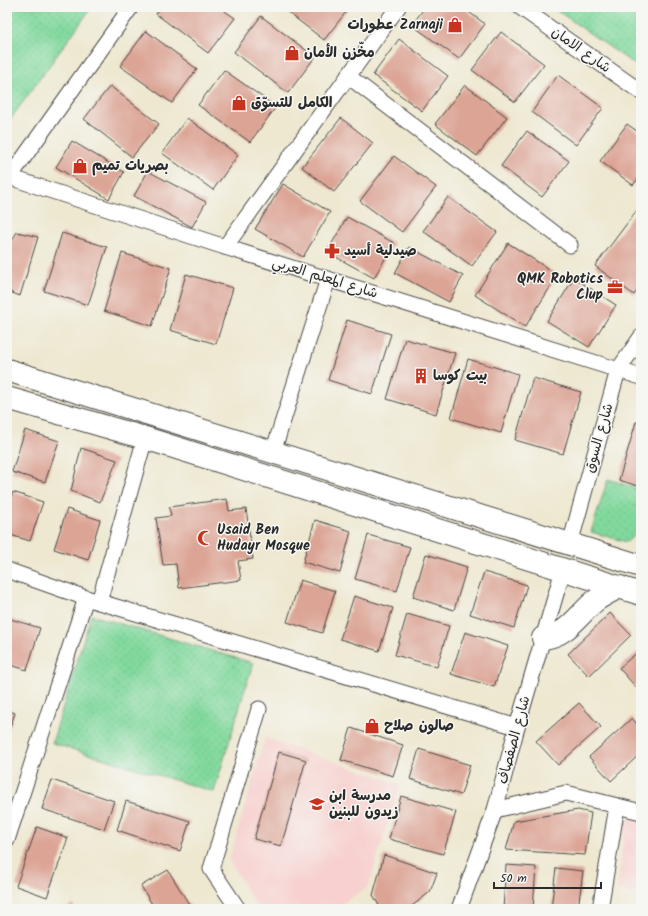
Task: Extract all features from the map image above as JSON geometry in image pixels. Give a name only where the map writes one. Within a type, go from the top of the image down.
[{"type":"main road","points":[[7,370],[641,566]]},
{"type":"main road","points":[[7,398],[145,438],[641,594]]},
{"type":"main road","points":[[543,638],[562,632],[594,602],[620,587]]},
{"type":"street","points":[[8,179],[131,7]]},
{"type":"street","points":[[225,247],[398,7]]},
{"type":"street","name":"شارع الامان","points":[[520,7],[641,92]]},
{"type":"street","points":[[348,76],[570,246]]},
{"type":"street","name":"شارع المعلم العربي","points":[[8,179],[641,377]]},
{"type":"street","points":[[273,452],[328,279]]},
{"type":"street","name":"شارع السوق","points":[[570,544],[618,370],[641,337]]},
{"type":"street","points":[[7,840],[93,600],[145,438]]},
{"type":"street","points":[[7,570],[93,600],[517,727]]},
{"type":"street","name":"شارع الصفصاف","points":[[458,907],[495,810],[517,727],[563,570]]},
{"type":"street","points":[[238,909],[212,869],[259,708]]},
{"type":"street","points":[[495,810],[566,793],[641,812]]},
{"type":"street","points":[[600,909],[617,806]]},
{"type":"shaded area","points":[[265,738],[400,784],[368,887],[333,909],[258,909],[229,860]]},
{"type":"shaded area","points":[[626,818],[641,822],[641,895],[617,890]]},
{"type":"green space","points":[[7,7],[92,7],[7,124]]},
{"type":"green space","points":[[552,7],[641,7],[641,69]]},
{"type":"green space","points":[[608,479],[641,490],[641,528],[627,542],[591,532]]},
{"type":"green space","points":[[91,615],[253,663],[214,792],[52,743]]},
{"type":"building","points":[[161,7],[219,7],[235,18],[208,53],[156,14]]},
{"type":"building","points":[[281,7],[350,7],[324,40]]},
{"type":"building","points":[[425,7],[462,7],[485,24],[459,59],[412,25]]},
{"type":"building","points":[[261,16],[315,57],[288,93],[234,52]]},
{"type":"building","points":[[146,31],[197,69],[172,103],[120,66]]},
{"type":"building","points":[[501,32],[544,64],[515,102],[472,70]]},
{"type":"building","points":[[399,39],[448,76],[422,111],[373,75]]},
{"type":"building","points":[[224,70],[276,107],[250,142],[198,105]]},
{"type":"building","points":[[558,75],[603,108],[576,145],[532,112]]},
{"type":"building","points":[[465,85],[507,117],[477,156],[435,124]]},
{"type":"building","points":[[110,86],[159,124],[132,157],[84,119]]},
{"type":"building","points":[[187,118],[238,155],[213,190],[162,153]]},
{"type":"building","points":[[341,118],[373,143],[334,192],[302,167]]},
{"type":"building","points":[[627,124],[641,134],[641,175],[633,185],[600,161]]},
{"type":"building","points":[[527,131],[569,161],[542,197],[501,166]]},
{"type":"building","points":[[72,141],[124,172],[109,199],[56,167]]},
{"type":"building","points":[[394,156],[436,187],[402,232],[360,201]]},
{"type":"building","points":[[148,171],[206,202],[192,227],[134,196]]},
{"type":"building","points":[[283,184],[330,212],[303,257],[255,229]]},
{"type":"building","points":[[448,197],[497,232],[472,266],[423,231]]},
{"type":"building","points":[[637,210],[641,213],[641,285],[634,295],[595,266]]},
{"type":"building","points":[[347,217],[394,243],[374,278],[327,252]]},
{"type":"building","points":[[17,232],[38,237],[20,296],[7,291],[7,249]]},
{"type":"building","points":[[62,233],[107,247],[88,305],[44,291]]},
{"type":"building","points":[[508,243],[558,275],[525,327],[475,295]]},
{"type":"building","points":[[409,247],[463,276],[449,302],[395,273]]},
{"type":"building","points":[[122,253],[171,268],[152,326],[104,311]]},
{"type":"building","points":[[186,274],[233,288],[216,344],[170,330]]},
{"type":"building","points":[[574,278],[616,305],[589,347],[547,321]]},
{"type":"building","points":[[347,320],[391,334],[372,394],[328,380]]},
{"type":"building","name":"بيت كوسا","points":[[405,339],[455,353],[436,414],[387,399]]},
{"type":"building","points":[[468,359],[518,374],[501,433],[451,418]]},
{"type":"building","points":[[533,378],[581,392],[563,454],[515,440]]},
{"type":"building","points":[[636,422],[641,423],[641,487],[619,480]]},
{"type":"building","points":[[25,430],[59,441],[45,482],[12,472]]},
{"type":"building","points":[[81,448],[117,460],[100,502],[71,491]]},
{"type":"building","points":[[13,492],[43,502],[30,541],[7,534],[7,510]]},
{"type":"building","name":"Usaid Ben Hudayr Mosque","points":[[227,499],[229,511],[246,509],[253,559],[238,561],[241,580],[179,588],[176,564],[163,565],[156,518],[171,516],[169,507]]},
{"type":"building","points":[[67,509],[100,520],[88,560],[54,549]]},
{"type":"building","points":[[315,520],[351,531],[340,573],[303,562]]},
{"type":"building","points":[[368,535],[410,547],[397,591],[355,579]]},
{"type":"building","points":[[426,554],[467,567],[454,610],[413,597]]},
{"type":"building","points":[[484,572],[527,585],[514,628],[470,614]]},
{"type":"building","points":[[300,580],[335,591],[322,633],[287,622]]},
{"type":"building","points":[[354,596],[393,608],[379,651],[340,639]]},
{"type":"building","points":[[610,613],[631,635],[589,676],[568,654]]},
{"type":"building","points":[[407,614],[449,626],[437,667],[395,655]]},
{"type":"building","points":[[7,618],[40,628],[27,670],[7,664]]},
{"type":"building","points":[[465,632],[508,646],[494,687],[451,674]]},
{"type":"building","points":[[641,649],[641,693],[619,668]]},
{"type":"building","points":[[579,703],[601,727],[558,765],[536,741]]},
{"type":"building","points":[[7,710],[15,713],[7,735]]},
{"type":"building","points":[[632,718],[641,729],[641,753],[611,781],[589,757]]},
{"type":"building","points":[[351,728],[403,745],[393,776],[341,760]]},
{"type":"building","points":[[419,749],[470,765],[461,795],[410,779]]},
{"type":"building","points":[[279,752],[306,760],[281,846],[254,839]]},
{"type":"building","points":[[52,780],[114,801],[104,829],[42,809]]},
{"type":"building","points":[[401,796],[456,812],[443,854],[389,839]]},
{"type":"building","points":[[126,801],[190,821],[180,851],[117,830]]},
{"type":"building","points":[[578,810],[591,813],[585,855],[506,850],[514,821]]},
{"type":"building","points":[[37,827],[68,838],[47,897],[16,886]]},
{"type":"building","points":[[384,855],[437,873],[430,892],[408,909],[381,909],[373,895]]},
{"type":"building","points":[[506,865],[536,867],[533,909],[503,909]]},
{"type":"building","points":[[556,868],[583,871],[578,909],[551,909]]},
{"type":"building","points":[[168,870],[192,909],[155,909],[141,886]]},
{"type":"building","points":[[72,904],[76,909],[66,909]]},
{"type":"place","name":"عطورات Zarnaji","points":[[455,25]]},
{"type":"place","name":"مخّزن الأمان","points":[[292,53]]},
{"type":"place","name":"الكامل للتسوّق","points":[[239,103]]},
{"type":"place","name":"بصريات تميم","points":[[80,166]]},
{"type":"place","name":"صيدلية أسيد","points":[[332,251]]},
{"type":"place","name":"QMK Robotics Clup","points":[[615,287]]},
{"type":"place","name":"بيت كوسا","points":[[421,376]]},
{"type":"place","name":"Usaid Ben Hudayr Mosque","points":[[205,538]]},
{"type":"place","name":"صالون صلاح","points":[[372,726]]},
{"type":"place","name":"مدرسة ابن زيدون للبنين","points":[[317,804]]}]
